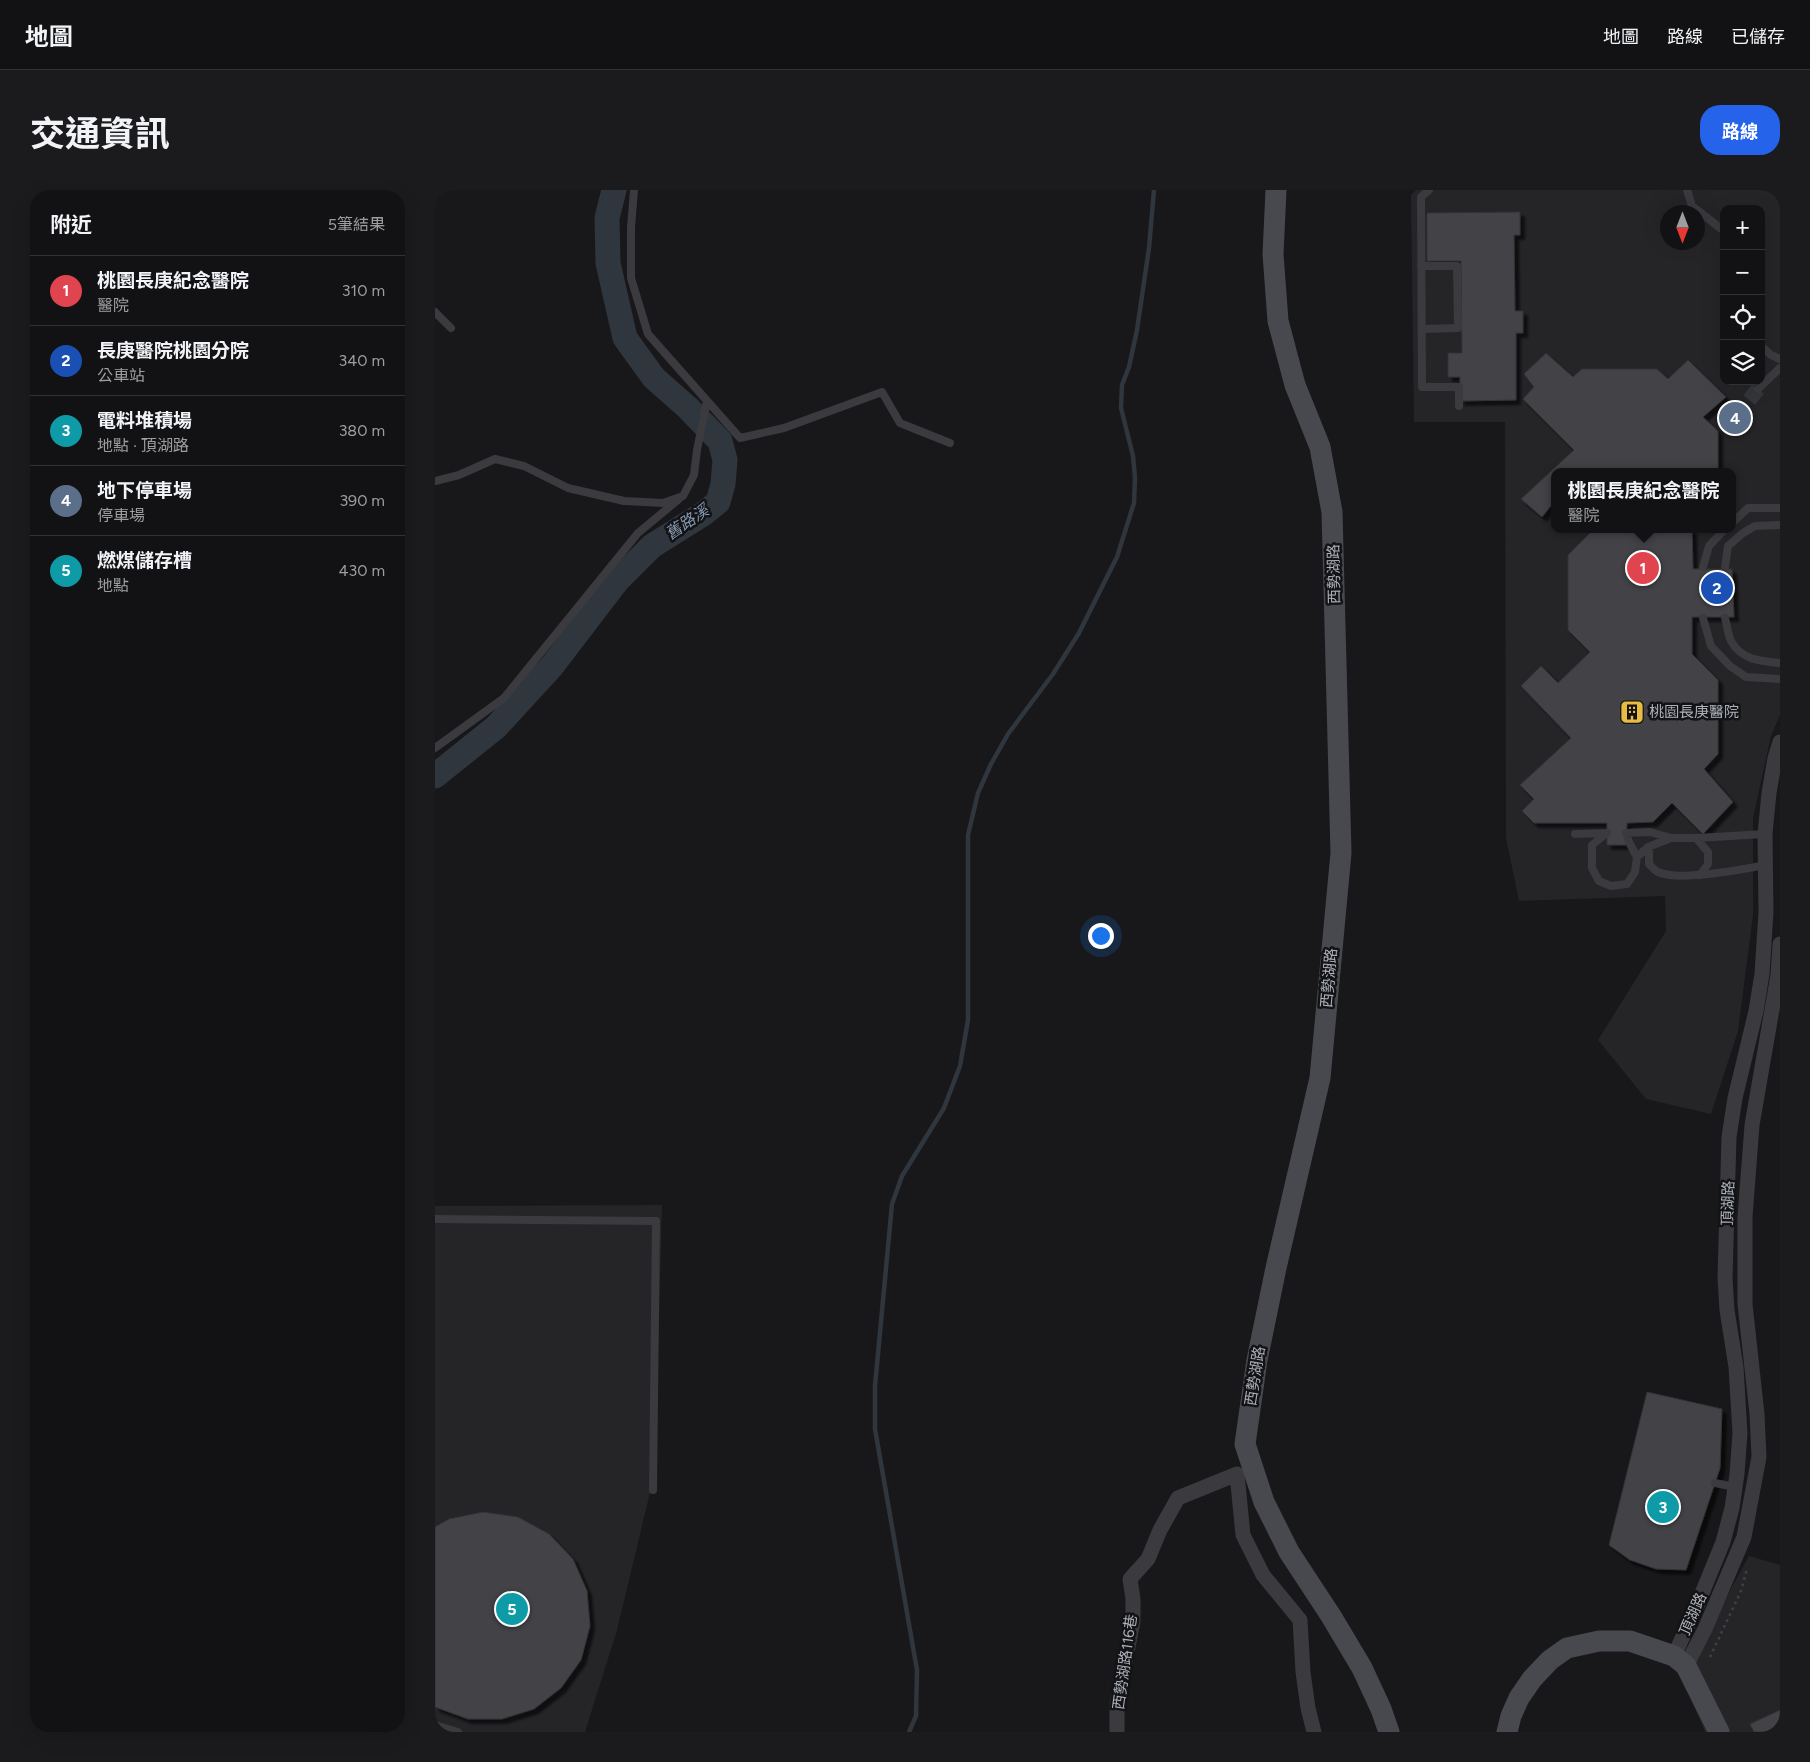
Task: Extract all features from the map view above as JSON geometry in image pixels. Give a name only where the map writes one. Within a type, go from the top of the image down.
[{"type":"street","name":"西勢湖路","points":[[1275,190],[1273,254],[1278,321],[1295,385],[1320,447],[1332,512],[1341,853],[1320,1078],[1276,1268],[1257,1360],[1245,1444],[1264,1502],[1289,1552],[1362,1668],[1381,1709],[1389,1732]]},
{"type":"street","name":"頂湖路","points":[[1680,1661],[1696,1608],[1723,1542],[1735,1487],[1740,1433],[1736,1367],[1727,1310],[1725,1278],[1729,1137],[1735,1098],[1756,1011],[1762,974],[1766,912],[1765,834],[1772,776],[1780,742]]},
{"type":"street","name":"頂湖路","points":[[1680,1661],[1705,1629],[1744,1537],[1759,1457],[1757,1414],[1745,1304],[1745,1217],[1752,1126],[1778,975],[1780,944]]},
{"type":"street","name":"西勢湖路116巷","points":[[1117,1732],[1117,1704],[1133,1621],[1133,1599],[1129,1580],[1148,1559],[1160,1530],[1179,1498],[1237,1474],[1243,1535],[1263,1575],[1300,1620],[1303,1672],[1308,1708],[1314,1732]]},
{"type":"street","points":[[1507,1732],[1519,1698],[1532,1679],[1550,1660],[1567,1648],[1599,1641],[1630,1642],[1680,1661],[1719,1732]]},
{"type":"lane","points":[[634,190],[631,227],[631,278],[648,334],[740,438],[784,428],[882,392],[900,423],[950,443]]},
{"type":"lane","points":[[1429,190],[1421,197],[1422,387],[1459,387],[1459,406]]},
{"type":"lane","points":[[1687,190],[1692,206],[1720,228]]},
{"type":"lane","points":[[1421,266],[1457,266],[1458,328],[1422,329]]},
{"type":"lane","points":[[435,312],[451,328]]},
{"type":"lane","points":[[1765,350],[1780,360]]},
{"type":"lane","points":[[1757,389],[1780,368]]},
{"type":"lane","points":[[435,748],[504,698],[638,533],[683,496],[694,475],[707,401]]},
{"type":"lane","points":[[435,481],[459,475],[495,459],[524,466],[568,488],[624,501],[663,503],[683,496]]},
{"type":"lane","points":[[1736,519],[1748,508],[1780,508]]},
{"type":"lane","points":[[1725,567],[1728,546],[1743,533],[1755,526],[1780,525]]},
{"type":"lane","points":[[1703,567],[1709,546],[1721,533]]},
{"type":"lane","points":[[1703,618],[1711,646],[1730,666],[1746,676],[1776,678]]},
{"type":"lane","points":[[1725,618],[1731,641],[1742,653],[1755,661],[1780,663]]},
{"type":"lane","points":[[1575,834],[1607,833],[1592,845],[1592,868],[1599,881],[1611,886],[1627,884],[1635,872],[1637,857],[1626,833],[1650,832],[1671,838],[1765,834]]},
{"type":"lane","points":[[1637,857],[1647,847],[1671,838]]},
{"type":"lane","points":[[1696,838],[1707,852],[1708,864],[1699,875]]},
{"type":"lane","points":[[1649,852],[1649,864],[1658,872],[1673,875],[1699,875],[1766,865]]},
{"type":"lane","points":[[435,1219],[656,1221],[653,1490]]},
{"type":"lane","points":[[1715,1483],[1735,1487]]},
{"type":"lane","points":[[435,1725],[458,1732]]},
{"type":"shaded area","points":[[1416,190],[1780,190],[1780,715],[1771,736],[1753,818],[1753,915],[1738,1031],[1711,1114],[1646,1099],[1598,1040],[1666,931],[1665,896],[1519,901],[1506,838],[1505,422],[1414,422],[1411,195]]},
{"type":"shaded area","points":[[662,1205],[655,1472],[617,1630],[585,1732],[435,1732],[435,1206]]},
{"type":"shaded area","points":[[1749,1556],[1780,1565],[1780,1732],[1705,1732],[1682,1678]]},
{"type":"building","points":[[1520,212],[1520,235],[1514,235],[1515,311],[1523,311],[1523,333],[1516,333],[1516,400],[1460,401],[1460,377],[1448,377],[1448,353],[1462,353],[1461,261],[1427,261],[1427,213]]},
{"type":"building","points":[[1546,353],[1573,377],[1582,369],[1657,369],[1668,379],[1688,360],[1726,397],[1703,417],[1718,431],[1718,468],[1555,468],[1574,450],[1523,399],[1534,387],[1524,374]]},
{"type":"building","points":[[1551,471],[1551,506],[1542,517],[1521,499]]},
{"type":"building","name":"桃園長庚醫院","points":[[1590,533],[1692,533],[1693,569],[1732,569],[1734,617],[1692,617],[1692,654],[1718,680],[1718,754],[1704,769],[1733,802],[1703,834],[1672,803],[1653,822],[1627,823],[1626,845],[1607,845],[1607,823],[1534,823],[1522,811],[1534,799],[1520,785],[1571,738],[1521,686],[1541,666],[1558,683],[1590,652],[1568,630],[1568,555]]},
{"type":"building","points":[[1647,1392],[1722,1409],[1720,1468],[1686,1570],[1656,1569],[1630,1560],[1609,1545]]},
{"type":"building","points":[[483,1512],[518,1517],[549,1534],[573,1559],[587,1591],[590,1626],[581,1660],[561,1688],[534,1709],[502,1719],[468,1719],[435,1707],[435,1527],[449,1519]]},
{"type":"building","points":[[1780,1710],[1780,1732],[1754,1732],[1750,1724]]},
{"type":"waterway","name":"舊路溪","points":[[435,776],[496,727],[552,666],[617,581],[652,546],[703,514],[718,502],[723,484],[725,460],[720,441],[688,408],[654,378],[625,338],[608,263],[607,218],[614,190]]},
{"type":"waterway","points":[[909,1732],[916,1716],[917,1670],[875,1429],[875,1386],[892,1204],[902,1176],[944,1108],[960,1066],[968,1020],[968,835],[978,793],[991,764],[1008,734],[1053,674],[1079,633],[1117,557],[1134,503],[1135,478],[1133,456],[1121,408],[1122,385],[1129,367],[1137,330],[1149,248],[1154,190]]},
{"type":"tunnel","points":[[1735,418],[1758,389]]},
{"type":"place","name":"地下停車場","points":[[1735,418]]},
{"type":"place","name":"桃園長庚紀念醫院","points":[[1643,568]]},
{"type":"place","name":"長庚醫院桃園分院","points":[[1717,588]]},
{"type":"place","name":"桃園長庚醫院","points":[[1632,712]]},
{"type":"place","name":"電料堆積場","points":[[1663,1507]]},
{"type":"place","name":"燃煤儲存槽","points":[[512,1609]]}]
